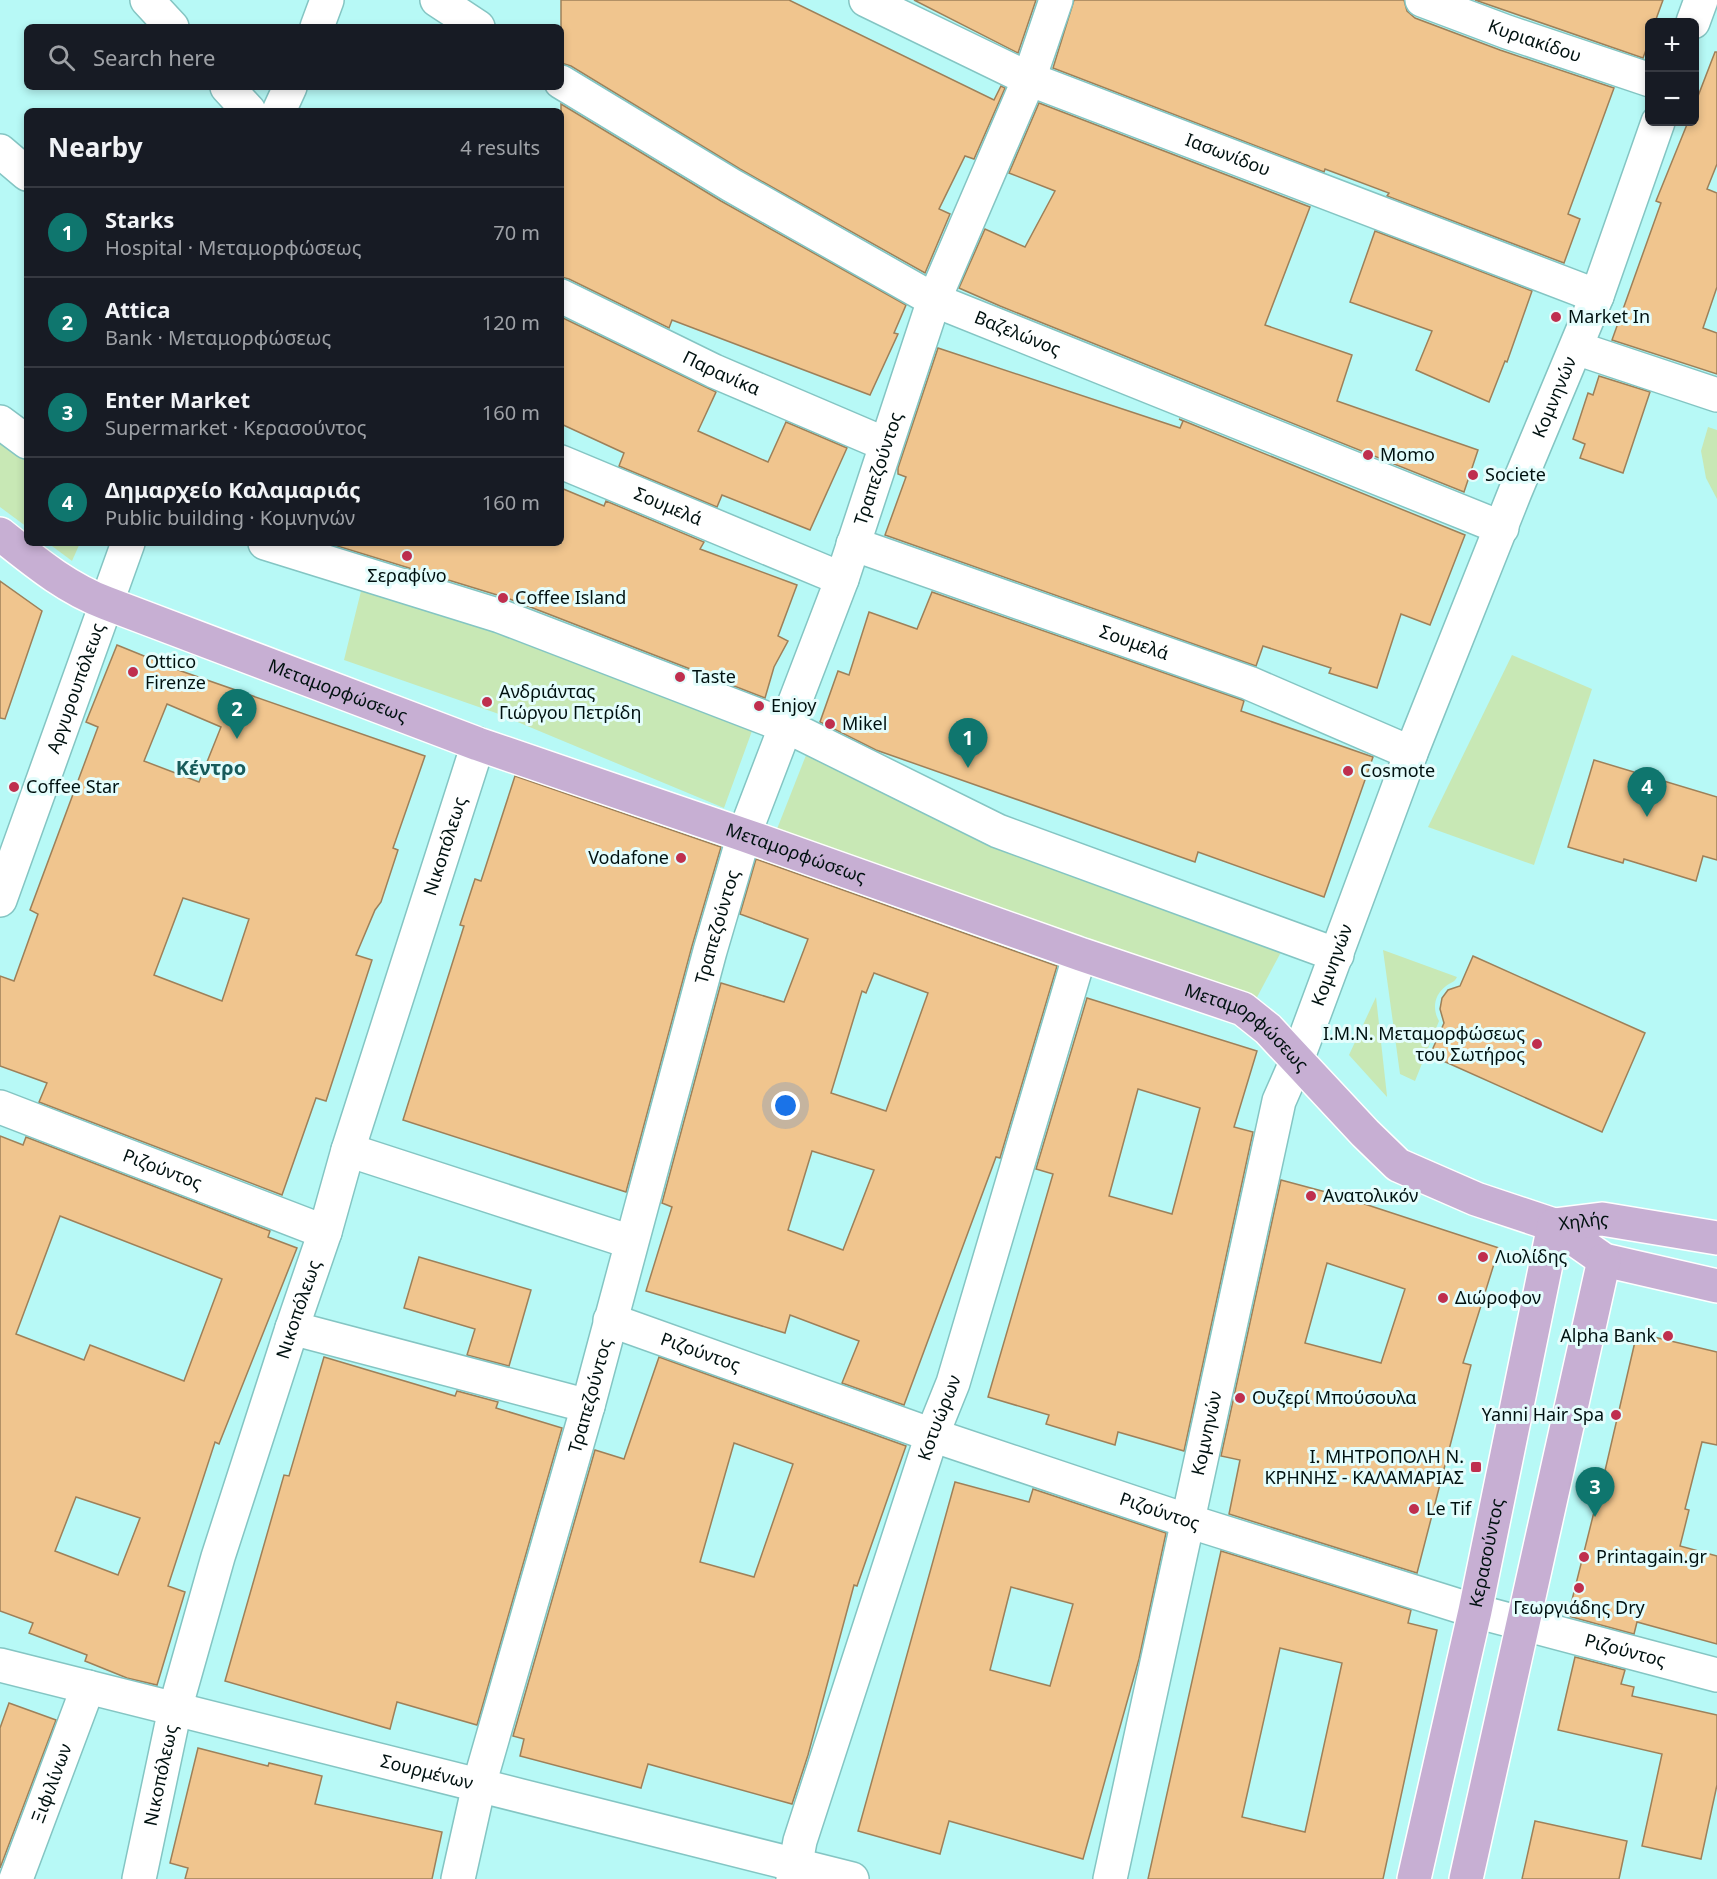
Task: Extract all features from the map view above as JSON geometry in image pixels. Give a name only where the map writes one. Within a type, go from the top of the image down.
[{"type":"main road","name":"Μεταμορφώσεως","points":[[0,534],[38,565],[74,589],[106,603],[478,744],[1244,1009],[1268,1029],[1398,1165],[1476,1199],[1554,1226]]},
{"type":"main road","name":"Χηλής","points":[[1554,1226],[1602,1219],[1717,1238]]},
{"type":"main road","name":"Χηλής","points":[[1554,1226],[1604,1260],[1717,1286]]},
{"type":"main road","name":"Κερασούντος","points":[[1414,1879],[1475,1611],[1554,1226]]},
{"type":"main road","points":[[1466,1879],[1604,1260]]},
{"type":"street","points":[[147,0],[169,24]]},
{"type":"street","points":[[318,24],[327,0]]},
{"type":"street","points":[[437,0],[473,24]]},
{"type":"street","name":"Ιασωνίδου","points":[[866,0],[1029,79],[1597,296]]},
{"type":"street","name":"Τραπεζούντος","points":[[458,1879],[479,1785],[588,1406],[710,951],[744,835],[842,579],[934,300],[1029,79],[1056,0]]},
{"type":"street","name":"Κυριακίδου","points":[[1422,0],[1645,78]]},
{"type":"street","points":[[1694,18],[1701,0]]},
{"type":"street","name":"Βαζελώνος","points":[[564,84],[731,185],[934,300],[1502,528]]},
{"type":"street","points":[[230,90],[246,108]]},
{"type":"street","points":[[280,108],[289,90]]},
{"type":"street","name":"Κομνηνών","points":[[1110,1879],[1279,1101],[1297,1060],[1411,753],[1597,296],[1657,126]]},
{"type":"street","points":[[0,151],[24,171]]},
{"type":"street","name":"Παρανίκα","points":[[564,297],[714,371],[885,444]]},
{"type":"street","points":[[1576,348],[1717,395]]},
{"type":"street","points":[[0,422],[24,440]]},
{"type":"street","name":"Σουμελά","points":[[564,463],[842,579]]},
{"type":"street","name":"Σουμελά","points":[[854,544],[1249,683],[1411,753]]},
{"type":"street","name":"Αργυρουπόλεως","points":[[0,900],[10,837],[106,603],[127,546]]},
{"type":"street","points":[[275,546],[500,616],[786,726],[998,831],[1336,955]]},
{"type":"street","name":"Νικοπόλεως","points":[[139,1879],[175,1709],[218,1557],[325,1232],[348,1150],[478,744]]},
{"type":"street","name":"Κοτυώρων","points":[[795,1872],[800,1841],[932,1435],[953,1383],[1080,954]]},
{"type":"street","name":"Ριζούντος","points":[[0,1107],[325,1232]]},
{"type":"street","points":[[348,1150],[631,1242]]},
{"type":"street","name":"Ριζούντος","points":[[610,1320],[932,1435],[1188,1521],[1475,1611],[1717,1675]]},
{"type":"street","points":[[292,1328],[588,1406]]},
{"type":"street","name":"Σουρμένων","points":[[0,1665],[479,1785],[795,1872],[852,1879]]},
{"type":"street","name":"Ξιφιλίνων","points":[[16,1879],[88,1687]]},
{"type":"green space","points":[[0,421],[24,436],[24,525],[0,507]]},
{"type":"green space","points":[[1708,427],[1717,430],[1717,499],[1706,478],[1701,451]]},
{"type":"green space","points":[[52,546],[79,546],[72,561]]},
{"type":"green space","points":[[364,579],[756,720],[724,808],[496,713],[344,660]]},
{"type":"green space","points":[[1512,655],[1592,689],[1534,865],[1428,827]]},
{"type":"green space","points":[[810,745],[1297,922],[1255,1001],[777,829]]},
{"type":"green space","points":[[1383,950],[1457,977],[1442,990],[1435,1002],[1439,1021],[1415,1081],[1400,1074]]},
{"type":"green space","points":[[1376,997],[1387,1096],[1387,1097],[1349,1055]]},
{"type":"building","points":[[561,0],[789,0],[994,100],[1001,86],[1005,88],[974,159],[965,156],[939,209],[950,214],[925,273],[740,169],[564,64],[564,24],[561,24]]},
{"type":"building","points":[[914,0],[1036,0],[1018,53]]},
{"type":"building","points":[[1074,0],[1404,0],[1407,11],[1415,18],[1500,50],[1614,88],[1568,214],[1580,219],[1564,263],[1387,196],[1389,193],[1325,169],[1324,172],[1053,68]]},
{"type":"building","points":[[1475,0],[1663,0],[1656,18],[1645,18],[1643,58]]},
{"type":"building","points":[[1715,52],[1717,52],[1717,164],[1707,189],[1717,193],[1717,287],[1703,328],[1717,333],[1717,374],[1612,340],[1661,203],[1656,201],[1686,126],[1699,126],[1699,94]]},
{"type":"building","points":[[1039,103],[1310,207],[1265,325],[1352,355],[1337,401],[1478,450],[1464,492],[959,288],[985,229],[1025,247],[1055,191],[1009,173]]},
{"type":"building","points":[[561,104],[721,201],[906,305],[894,333],[898,334],[870,395],[672,320],[669,328],[564,278],[564,108],[561,108]]},
{"type":"building","points":[[1375,231],[1532,291],[1507,362],[1505,361],[1489,402],[1416,370],[1432,331],[1350,302]]},
{"type":"building","points":[[564,318],[716,392],[698,431],[768,462],[786,422],[847,448],[810,530],[722,495],[717,507],[619,466],[624,453],[564,425]]},
{"type":"building","points":[[938,348],[1180,428],[1183,421],[1179,419],[1465,535],[1430,625],[1401,614],[1377,688],[1329,673],[1331,668],[1263,646],[1256,666],[885,535],[906,477],[898,474],[898,468]]},
{"type":"building","points":[[1599,376],[1650,392],[1623,473],[1580,458],[1585,444],[1573,439],[1588,393],[1593,395]]},
{"type":"building","points":[[564,489],[604,506],[606,501],[704,542],[700,549],[797,585],[778,636],[788,641],[774,667],[765,698],[507,598],[337,546],[564,546]]},
{"type":"building","points":[[0,581],[42,611],[5,719],[0,718]]},
{"type":"building","points":[[932,592],[1242,700],[1244,701],[1241,711],[1373,757],[1324,897],[1198,852],[1195,862],[876,750],[820,722],[838,671],[849,675],[869,612],[917,629]]},
{"type":"building","points":[[117,645],[181,671],[425,756],[393,848],[398,850],[381,902],[375,910],[356,955],[372,960],[326,1101],[316,1098],[282,1195],[39,1102],[47,1083],[0,1066],[0,976],[14,981],[38,914],[30,910],[98,727],[86,722]],"holes":[[[167,704],[221,727],[199,782],[144,761]],[[183,898],[249,919],[222,1001],[154,975]]]},
{"type":"building","points":[[1594,760],[1717,797],[1717,860],[1703,856],[1696,881],[1624,859],[1623,863],[1568,847]]},
{"type":"building","points":[[515,776],[721,847],[626,1192],[403,1120],[464,926],[460,925],[475,879],[481,881]]},
{"type":"building","points":[[756,859],[1057,966],[1000,1158],[996,1157],[904,1405],[842,1383],[859,1341],[790,1315],[785,1333],[646,1291],[672,1207],[662,1203],[721,983],[784,1002],[808,939],[740,914]],"holes":[[[874,973],[928,993],[886,1111],[831,1093],[862,991],[866,993]],[[812,1151],[874,1170],[843,1250],[788,1230]]]},
{"type":"building","name":"Ι.Μ.Ν. Μεταμορφώσεως του Σωτήρος","points":[[1473,956],[1645,1033],[1602,1132],[1430,1055],[1444,1023],[1440,1009],[1442,998],[1448,990],[1460,986]]},
{"type":"building","points":[[1087,998],[1257,1051],[1234,1127],[1253,1132],[1184,1451],[1118,1432],[1115,1445],[1046,1424],[1049,1415],[988,1397],[1053,1174],[1036,1169]],"holes":[[[1138,1089],[1200,1108],[1172,1214],[1109,1196]]]},
{"type":"building","points":[[0,1136],[23,1145],[26,1137],[270,1231],[268,1237],[297,1248],[219,1444],[215,1442],[168,1586],[185,1592],[157,1685],[127,1678],[85,1661],[87,1655],[29,1633],[33,1623],[0,1611]],"holes":[[[60,1216],[222,1279],[184,1381],[90,1345],[84,1360],[16,1334]],[[76,1497],[140,1518],[118,1575],[55,1551]]]},
{"type":"building","points":[[1281,1180],[1337,1195],[1499,1248],[1463,1363],[1471,1365],[1417,1573],[1229,1514],[1240,1460],[1221,1456]],"holes":[[[1327,1263],[1405,1289],[1381,1363],[1305,1343]]]},
{"type":"building","points":[[419,1257],[531,1290],[509,1366],[467,1355],[475,1329],[404,1308]]},
{"type":"building","points":[[1637,1333],[1717,1352],[1717,1445],[1702,1442],[1685,1509],[1689,1510],[1680,1546],[1717,1556],[1717,1644],[1637,1622],[1634,1634],[1568,1616]]},
{"type":"building","points":[[324,1357],[455,1396],[457,1391],[498,1402],[496,1408],[562,1428],[477,1725],[397,1702],[390,1729],[225,1681],[284,1475],[289,1476]]},
{"type":"building","points":[[659,1357],[906,1446],[857,1586],[854,1585],[808,1755],[792,1804],[648,1764],[641,1788],[520,1756],[524,1739],[513,1736],[595,1450],[624,1459]],"holes":[[[734,1443],[793,1464],[754,1577],[700,1562]]]},
{"type":"building","points":[[955,1482],[1029,1502],[1033,1489],[1166,1533],[1139,1659],[1083,1859],[949,1821],[940,1854],[858,1831]],"holes":[[[1011,1587],[1073,1604],[1050,1686],[990,1670]]]},
{"type":"building","points":[[1221,1551],[1411,1610],[1408,1623],[1437,1630],[1383,1879],[1148,1879]],"holes":[[[1280,1648],[1342,1663],[1305,1832],[1242,1817]]]},
{"type":"building","points":[[1575,1657],[1625,1670],[1621,1684],[1634,1687],[1632,1696],[1717,1715],[1717,1785],[1701,1859],[1642,1846],[1662,1754],[1558,1730]]},
{"type":"building","points":[[9,1703],[56,1720],[0,1868],[0,1728]]},
{"type":"building","points":[[198,1748],[268,1766],[269,1763],[322,1776],[315,1804],[442,1832],[432,1879],[185,1879],[188,1868],[170,1863]]},
{"type":"building","points":[[1535,1821],[1627,1841],[1619,1879],[1522,1879]]},
{"type":"place","name":"Market In","points":[[1556,317]]},
{"type":"place","name":"Momo","points":[[1368,455]]},
{"type":"place","name":"Societe","points":[[1473,475]]},
{"type":"place","name":"Σεραφίνο","points":[[407,556]]},
{"type":"place","name":"Coffee Island","points":[[503,598]]},
{"type":"place","name":"Ottico Firenze","points":[[133,672]]},
{"type":"place","name":"Taste","points":[[680,677]]},
{"type":"place","name":"Ανδριάντας Γιώργου Πετρίδη","points":[[487,702]]},
{"type":"place","name":"Enjoy","points":[[759,706]]},
{"type":"place","name":"Mikel","points":[[830,724]]},
{"type":"place","name":"Attica","points":[[237,739]]},
{"type":"place","name":"Starks","points":[[968,768]]},
{"type":"place","name":"Cosmote","points":[[1348,771]]},
{"type":"place","name":"Coffee Star","points":[[14,787]]},
{"type":"place","name":"Δημαρχείο Καλαμαριάς","points":[[1647,817]]},
{"type":"place","name":"Vodafone","points":[[681,858]]},
{"type":"place","name":"Ι.Μ.Ν. Μεταμορφώσεως του Σωτήρος","points":[[1537,1044]]},
{"type":"place","name":"Ανατολικόν","points":[[1311,1196]]},
{"type":"place","name":"Λιολίδης","points":[[1483,1257]]},
{"type":"place","name":"Διώροφον","points":[[1443,1298]]},
{"type":"place","name":"Alpha Bank","points":[[1668,1336]]},
{"type":"place","name":"Ουζερί Μπούσουλα","points":[[1240,1398]]},
{"type":"place","name":"Yanni Hair Spa","points":[[1616,1415]]},
{"type":"place","name":"Ι. ΜΗΤΡΟΠΟΛΗ Ν. ΚΡΗΝΗΣ - ΚΑΛΑΜΑΡΙΑΣ","points":[[1476,1467]]},
{"type":"place","name":"Le Tif","points":[[1414,1509]]},
{"type":"place","name":"Enter Market","points":[[1595,1517]]},
{"type":"place","name":"Printagain.gr","points":[[1584,1557]]},
{"type":"place","name":"Γεωργιάδης Dry","points":[[1579,1588]]},
{"type":"district","name":"Κέντρο","points":[[211,768]]}]
